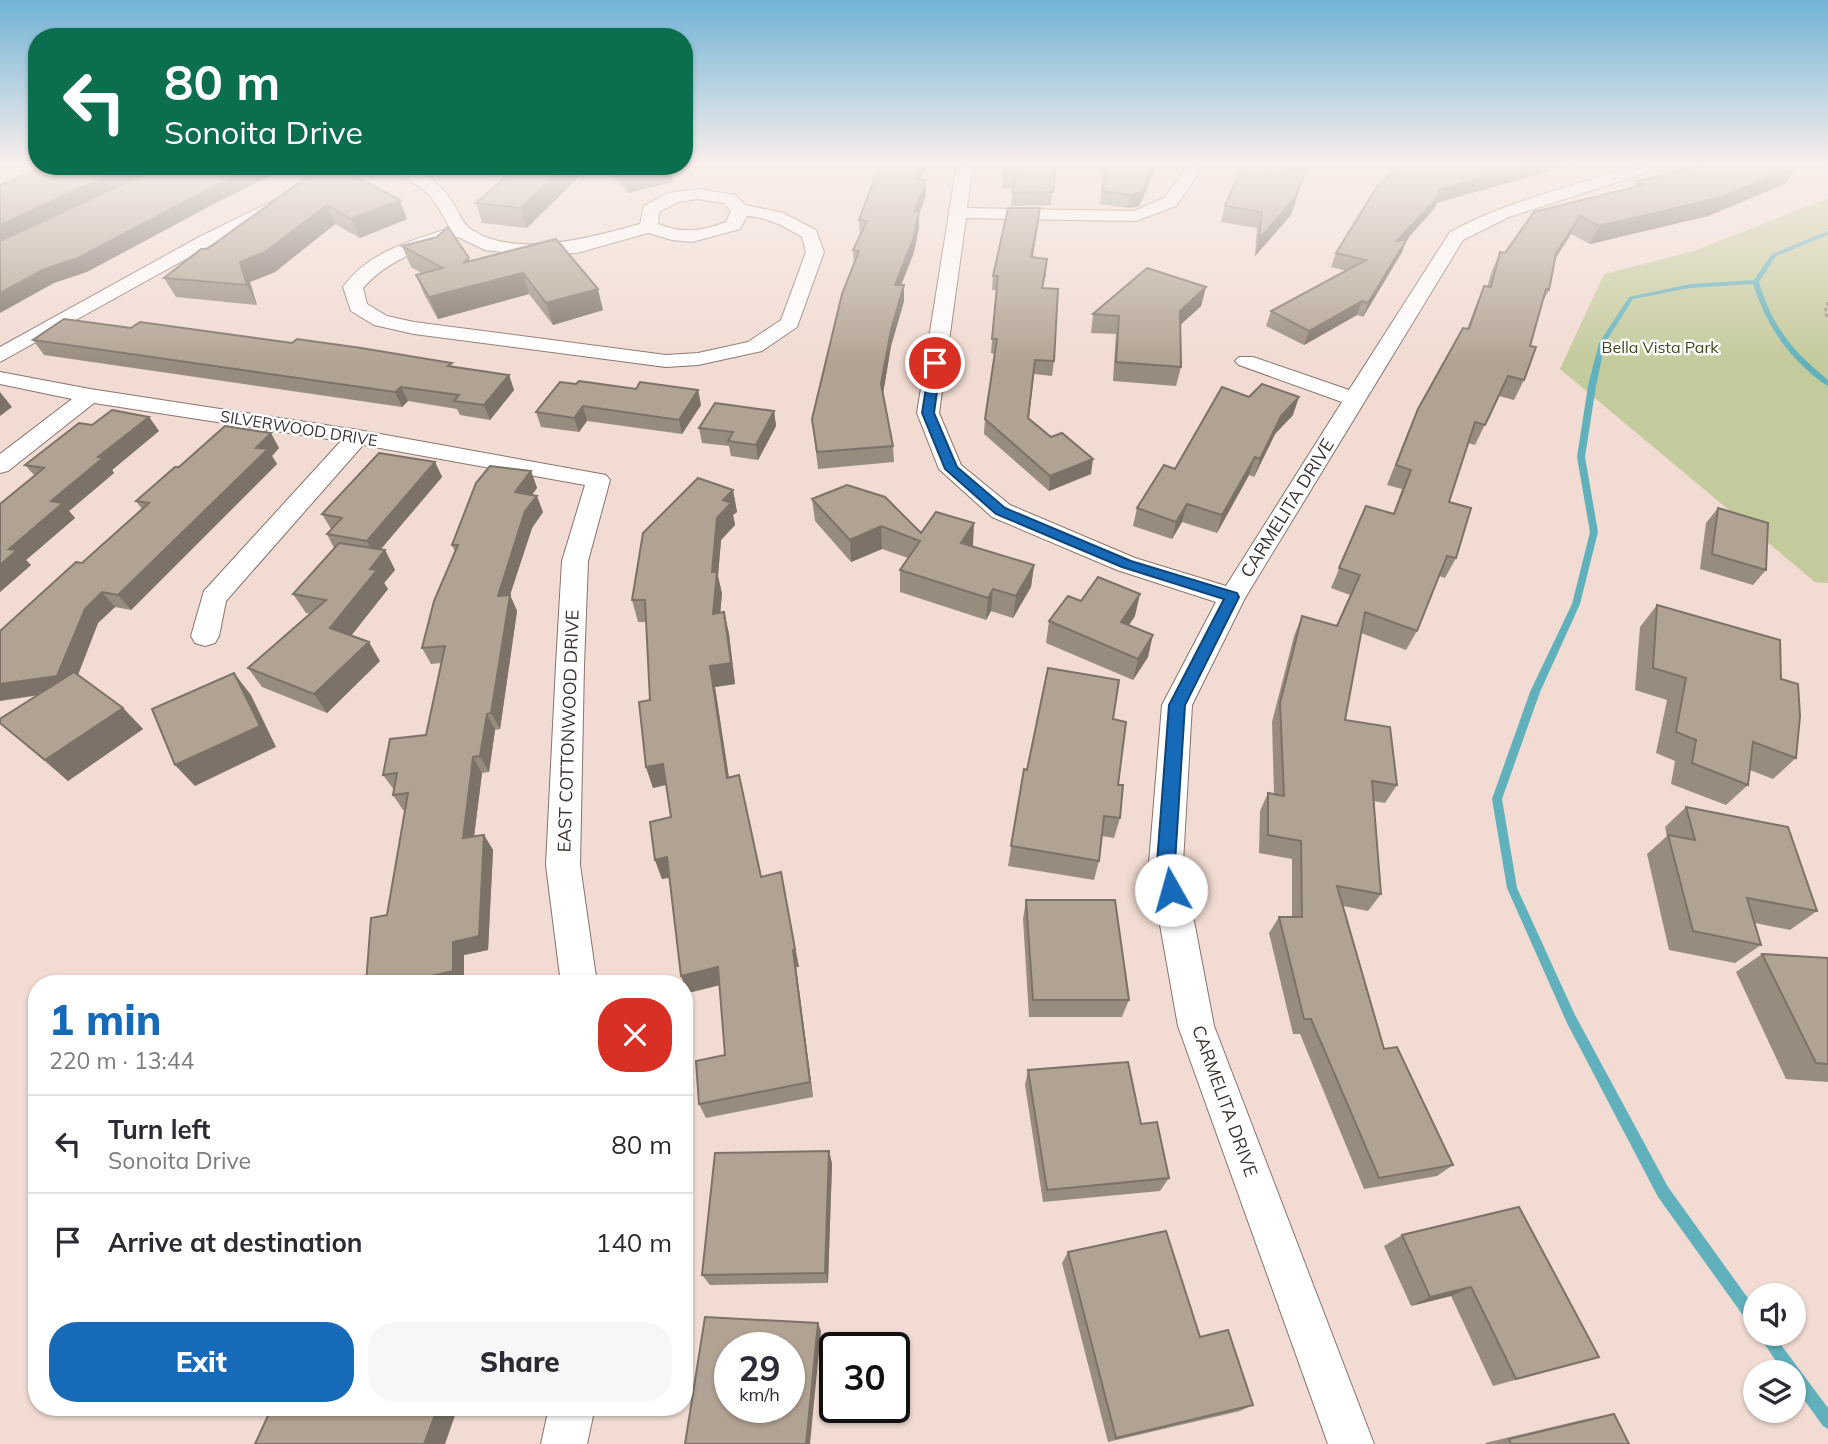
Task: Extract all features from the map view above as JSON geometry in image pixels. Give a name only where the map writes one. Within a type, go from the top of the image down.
[{"type":"street","points":[[0,356],[227,230]]},
{"type":"street","points":[[459,230],[416,245],[373,265],[353,287],[358,307],[381,321],[414,328],[666,361],[698,359],[755,347],[790,323],[815,252],[810,234],[804,230]]},
{"type":"street","points":[[461,230],[485,244],[533,248],[577,247],[637,230]]},
{"type":"street","points":[[657,230],[670,236],[704,236],[719,230]]},
{"type":"street","points":[[955,230],[928,413],[951,469],[1001,511],[1126,564],[1232,597]]},
{"type":"street","name":"CARMELITA DRIVE","points":[[1351,1444],[1196,1026],[1166,863],[1177,705],[1232,597],[1456,236],[1465,230]]},
{"type":"street","points":[[1246,361],[1354,399]]},
{"type":"street","name":"SILVERWOOD DRIVE","points":[[0,378],[90,396],[358,437],[598,480]]},
{"type":"street","points":[[0,466],[90,396]]},
{"type":"street","points":[[205,636],[213,598],[358,437]]},
{"type":"street","name":"EAST COTTONWOOD DRIVE","points":[[578,975],[563,865],[570,665],[575,561],[598,480]]},
{"type":"street","points":[[564,1444],[570,1416]]},
{"type":"path","points":[[1828,302],[1825,312],[1828,319]]},
{"type":"green space","name":"Bella Vista Park","points":[[1746,230],[1828,230],[1828,583],[1815,582],[1560,369],[1604,274],[1694,251]]},
{"type":"building","points":[[23,230],[130,230],[78,258],[45,269],[0,293],[0,241]]},
{"type":"building","points":[[233,230],[294,230],[265,252],[240,262],[247,285],[164,278],[201,249],[207,249]]},
{"type":"building","points":[[444,230],[450,230],[469,258],[463,263],[556,239],[598,289],[546,303],[523,273],[429,297],[416,275],[443,268],[402,246],[437,237]]},
{"type":"building","points":[[862,230],[915,230],[895,285],[904,285],[891,330],[881,384],[893,446],[817,452],[812,419],[842,294],[859,251],[853,250]]},
{"type":"building","points":[[1003,230],[1036,230],[1031,257],[1047,259],[1042,288],[1058,289],[1054,361],[1035,360],[1028,418],[1051,437],[1062,433],[1093,459],[1050,476],[985,419],[997,339],[992,339],[998,276],[993,276]]},
{"type":"building","points":[[1350,230],[1407,230],[1397,241],[1407,239],[1368,303],[1362,301],[1309,331],[1271,311],[1366,260],[1336,253]]},
{"type":"building","points":[[1521,230],[1571,230],[1556,254],[1549,290],[1546,289],[1530,346],[1536,347],[1524,380],[1508,376],[1485,425],[1475,422],[1449,502],[1471,508],[1456,558],[1447,556],[1417,631],[1365,612],[1345,720],[1390,727],[1397,785],[1372,781],[1381,894],[1337,886],[1384,1049],[1397,1047],[1453,1165],[1379,1178],[1311,1019],[1304,1019],[1279,917],[1302,917],[1301,841],[1268,835],[1268,793],[1284,796],[1280,703],[1302,616],[1337,626],[1360,575],[1339,568],[1366,506],[1394,514],[1411,470],[1396,465],[1418,409],[1463,328],[1469,329],[1484,286],[1491,287],[1500,252],[1505,253]]},
{"type":"building","points":[[1147,268],[1206,287],[1180,311],[1181,367],[1116,362],[1119,316],[1093,314]]},
{"type":"building","points":[[64,319],[131,328],[140,322],[292,343],[297,339],[452,363],[448,366],[509,375],[484,405],[454,401],[459,395],[401,387],[395,392],[33,340]]},
{"type":"building","points":[[579,381],[636,389],[640,382],[698,390],[679,420],[583,406],[574,418],[536,412],[560,382],[576,384]]},
{"type":"building","points":[[1262,384],[1299,397],[1281,416],[1260,459],[1255,457],[1222,515],[1187,504],[1176,522],[1137,508],[1164,465],[1175,469],[1222,387],[1249,397]]},
{"type":"building","points":[[715,403],[774,411],[756,445],[728,441],[733,432],[699,428]]},
{"type":"building","points":[[112,410],[149,417],[98,457],[103,458],[51,501],[63,503],[9,549],[17,550],[0,565],[0,504],[44,468],[25,465],[79,423],[92,425]]},
{"type":"building","points":[[225,426],[271,433],[256,448],[268,449],[118,595],[102,592],[85,609],[57,676],[0,684],[0,631],[76,562],[82,563],[149,503],[136,501]]},
{"type":"building","points":[[379,453],[435,462],[367,541],[327,534],[342,518],[322,514]]},
{"type":"building","points":[[490,466],[531,471],[515,492],[537,496],[525,511],[498,596],[510,595],[491,713],[487,714],[480,756],[473,757],[463,838],[484,835],[479,936],[453,942],[453,971],[435,975],[367,975],[371,918],[387,915],[408,793],[393,795],[397,773],[383,775],[390,739],[426,735],[445,646],[422,648],[434,601],[458,545],[452,545],[476,483]]},
{"type":"building","points":[[698,478],[733,490],[723,500],[731,503],[717,518],[712,572],[717,572],[713,614],[724,612],[731,663],[710,666],[727,778],[739,775],[761,877],[781,872],[795,949],[810,1082],[699,1104],[696,1061],[725,1055],[718,967],[681,975],[667,857],[655,860],[650,822],[671,817],[663,764],[646,767],[639,702],[650,700],[645,600],[632,600],[643,533]]},
{"type":"building","points":[[847,485],[885,497],[921,533],[936,512],[974,523],[961,543],[1034,565],[1016,596],[993,589],[988,598],[900,570],[920,541],[881,526],[850,540],[812,499]]},
{"type":"building","points":[[1718,508],[1768,523],[1766,570],[1712,554]]},
{"type":"building","points":[[339,543],[385,550],[370,569],[377,570],[330,628],[369,642],[314,694],[248,668],[326,600],[293,594]]},
{"type":"building","points":[[1098,577],[1140,594],[1121,622],[1153,635],[1138,659],[1049,621],[1068,596],[1081,601]]},
{"type":"building","points":[[1657,605],[1780,640],[1781,679],[1798,684],[1800,716],[1796,758],[1753,742],[1748,785],[1692,763],[1696,740],[1676,732],[1686,678],[1653,668]]},
{"type":"building","points":[[1048,668],[1119,680],[1113,719],[1126,722],[1118,785],[1123,785],[1120,818],[1104,816],[1099,861],[1011,846],[1024,769],[1027,770]]},
{"type":"building","points":[[74,672],[123,708],[45,760],[0,723],[0,719]]},
{"type":"building","points":[[234,673],[260,726],[175,765],[152,709]]},
{"type":"building","points":[[1686,807],[1788,827],[1817,911],[1747,898],[1761,945],[1693,931],[1668,835],[1695,840]]},
{"type":"building","points":[[1026,900],[1115,900],[1129,1000],[1033,1000]]},
{"type":"building","points":[[1762,954],[1828,958],[1828,1064],[1816,1063]]},
{"type":"building","points":[[1128,1062],[1141,1124],[1157,1122],[1169,1178],[1047,1190],[1028,1070]]},
{"type":"building","points":[[829,1151],[825,1273],[702,1275],[715,1153]]},
{"type":"building","points":[[1519,1207],[1599,1357],[1516,1379],[1471,1287],[1430,1297],[1402,1235]]},
{"type":"building","points":[[1166,1231],[1200,1337],[1228,1330],[1253,1405],[1116,1438],[1068,1252]]},
{"type":"building","points":[[705,1317],[818,1323],[806,1444],[685,1444],[689,1416],[693,1416],[693,1393]]},
{"type":"building","points":[[1614,1414],[1629,1444],[1511,1444],[1509,1439]]},
{"type":"building","points":[[268,1416],[435,1416],[424,1444],[255,1444]]},
{"type":"waterway","points":[[1756,282],[1774,255],[1828,233]]},
{"type":"waterway","points":[[1743,1303],[1663,1192],[1571,1019],[1512,888],[1497,799],[1535,692],[1576,604],[1594,532],[1581,457],[1602,343],[1631,298],[1690,286],[1756,282]]},
{"type":"waterway","points":[[1756,282],[1768,315],[1783,340],[1828,384]]},
{"type":"waterway","points":[[1774,1346],[1783,1360]]},
{"type":"waterway","points":[[1806,1391],[1828,1421]]},
{"type":"route","points":[[935,363],[928,413],[951,469],[1001,511],[1126,564],[1232,597],[1177,705],[1166,863],[1171,890]]}]
